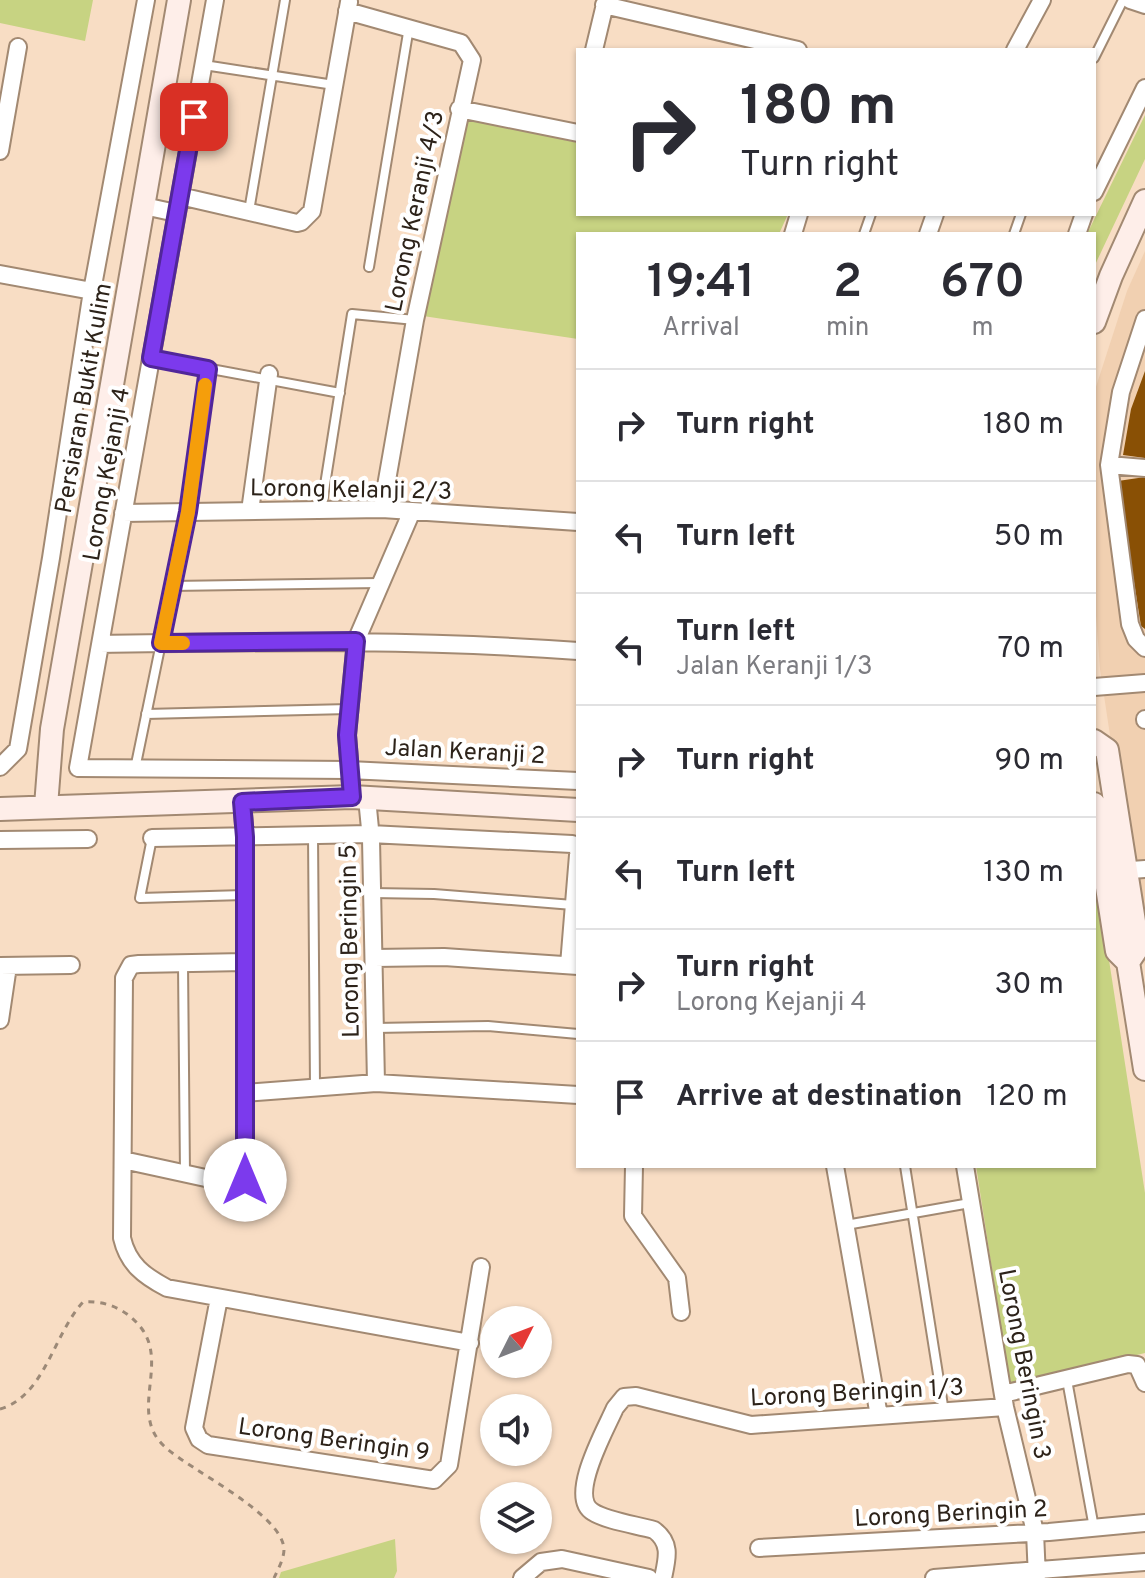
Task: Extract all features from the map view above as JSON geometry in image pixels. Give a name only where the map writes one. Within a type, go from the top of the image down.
[{"type":"street","points":[[0,767],[18,749],[92,291],[146,0]]},
{"type":"street","name":"Persiaran Bukit Kulim","points":[[46,806],[52,729],[179,0]]},
{"type":"street","name":"Lorong Kejanji 4","points":[[78,768],[215,0]]},
{"type":"street","points":[[1016,48],[1042,0]]},
{"type":"street","points":[[1130,0],[1145,5]]},
{"type":"street","points":[[594,48],[605,2],[790,48]]},
{"type":"street","points":[[180,196],[301,222],[312,211],[348,5]]},
{"type":"street","name":"Lorong Keranji 4/3","points":[[348,5],[461,43],[472,60],[415,320],[382,509]]},
{"type":"street","points":[[0,151],[18,47]]},
{"type":"street","points":[[1096,188],[1145,88]]},
{"type":"street","points":[[459,109],[576,130]]},
{"type":"street","points":[[1096,317],[1145,201]]},
{"type":"street","points":[[144,206],[176,213]]},
{"type":"street","points":[[0,274],[92,291]]},
{"type":"street","points":[[1145,319],[1121,392],[1109,465],[1130,624],[1136,639],[1145,648]]},
{"type":"street","points":[[250,511],[268,377]]},
{"type":"street","points":[[1109,465],[1145,468]]},
{"type":"street","name":"Lorong Kelanji 2/3","points":[[123,513],[382,509],[576,522]]},
{"type":"street","name":"Lorong Beringin 5","points":[[376,1083],[370,834],[349,770],[349,709],[356,641],[412,511]]},
{"type":"street","points":[[100,644],[356,641],[576,651]]},
{"type":"street","points":[[1096,687],[1145,683]]},
{"type":"street","points":[[1096,742],[1107,750],[1117,951],[1128,962],[1145,1069]]},
{"type":"street","name":"Jalan Keranji 2","points":[[78,768],[349,770],[576,781]]},
{"type":"street","points":[[0,809],[360,798],[576,810]]},
{"type":"street","points":[[123,1160],[233,1184],[245,1180],[245,837],[242,802]]},
{"type":"street","points":[[1096,809],[1112,851]]},
{"type":"street","points":[[152,838],[370,834],[576,846]]},
{"type":"street","points":[[0,840],[88,839]]},
{"type":"street","points":[[374,958],[444,957],[574,966],[576,874]]},
{"type":"street","points":[[245,962],[131,965],[124,978],[122,1238],[136,1269],[144,1277],[167,1288],[470,1343]]},
{"type":"street","points":[[0,1020],[4,966],[71,965]]},
{"type":"street","points":[[245,1093],[376,1083],[576,1095]]},
{"type":"street","points":[[634,1168],[633,1216],[677,1278],[681,1312]]},
{"type":"street","points":[[835,1168],[879,1416]]},
{"type":"street","name":"Lorong Beringin 3","points":[[965,1168],[1004,1401],[1035,1532],[1037,1574]]},
{"type":"street","name":"Lorong Beringin 9","points":[[219,1298],[194,1428],[199,1439],[208,1445],[434,1480],[449,1465],[481,1267]]},
{"type":"street","name":"Lorong Beringin 1/3","points":[[663,1578],[668,1550],[661,1535],[654,1530],[591,1512],[583,1502],[583,1485],[619,1401],[624,1397],[636,1396],[751,1425],[944,1412],[1004,1401],[1128,1364],[1137,1365],[1145,1383]]},
{"type":"street","name":"Lorong Beringin 2","points":[[759,1548],[1145,1523]]},
{"type":"street","points":[[522,1578],[541,1562],[562,1559],[649,1578]]},
{"type":"street","points":[[934,1578],[1037,1574],[1145,1562]]},
{"type":"lane","points":[[249,211],[285,0]]},
{"type":"lane","points":[[1096,54],[1123,0]]},
{"type":"lane","points":[[369,267],[409,26]]},
{"type":"lane","points":[[203,65],[334,85]]},
{"type":"lane","points":[[321,510],[352,314],[415,320]]},
{"type":"lane","points":[[151,358],[268,377],[340,393]]},
{"type":"lane","points":[[135,769],[188,512],[208,369]]},
{"type":"lane","points":[[172,586],[381,583]]},
{"type":"lane","points":[[146,714],[349,709]]},
{"type":"lane","points":[[313,835],[315,1087]]},
{"type":"lane","points":[[152,838],[140,898],[245,895]]},
{"type":"lane","points":[[372,893],[434,894],[573,905]]},
{"type":"lane","points":[[183,963],[185,1174]]},
{"type":"lane","points":[[375,1028],[488,1026],[576,1034]]},
{"type":"lane","points":[[905,1168],[944,1412]]},
{"type":"lane","points":[[844,1225],[971,1203]]},
{"type":"lane","points":[[1067,1380],[1094,1528]]},
{"type":"path","points":[[0,1409],[10,1406],[29,1391],[45,1370],[70,1317],[83,1302],[97,1301],[111,1305],[129,1316],[142,1329],[150,1344],[153,1360],[147,1412],[161,1443],[179,1459],[238,1496],[272,1527],[283,1543],[284,1552],[274,1578]]},
{"type":"shaded area","points":[[1145,251],[1145,967],[1100,669],[1096,616],[1096,387],[1127,291]]},
{"type":"green space","points":[[0,0],[93,0],[85,41],[0,23]]},
{"type":"green space","points":[[1145,115],[1145,159],[1096,263],[1096,232],[1088,232]]},
{"type":"green space","points":[[462,116],[576,143],[576,216],[787,216],[780,232],[576,232],[576,339],[423,316]]},
{"type":"green space","points":[[1096,876],[1145,1193],[1145,1353],[1010,1386],[976,1168],[1096,1168]]},
{"type":"green space","points":[[395,1539],[397,1571],[394,1578],[279,1578],[281,1572]]},
{"type":"building","points":[[1145,371],[1145,458],[1123,455],[1131,409]]},
{"type":"building","points":[[1145,477],[1145,629],[1141,626],[1118,481]]},
{"type":"slow traffic","points":[[183,643],[161,643],[188,512],[205,385]]},
{"type":"route","points":[[194,117],[151,358],[208,369],[188,512],[161,643],[356,641],[347,735],[352,797],[242,802],[245,837],[245,1180]]}]
